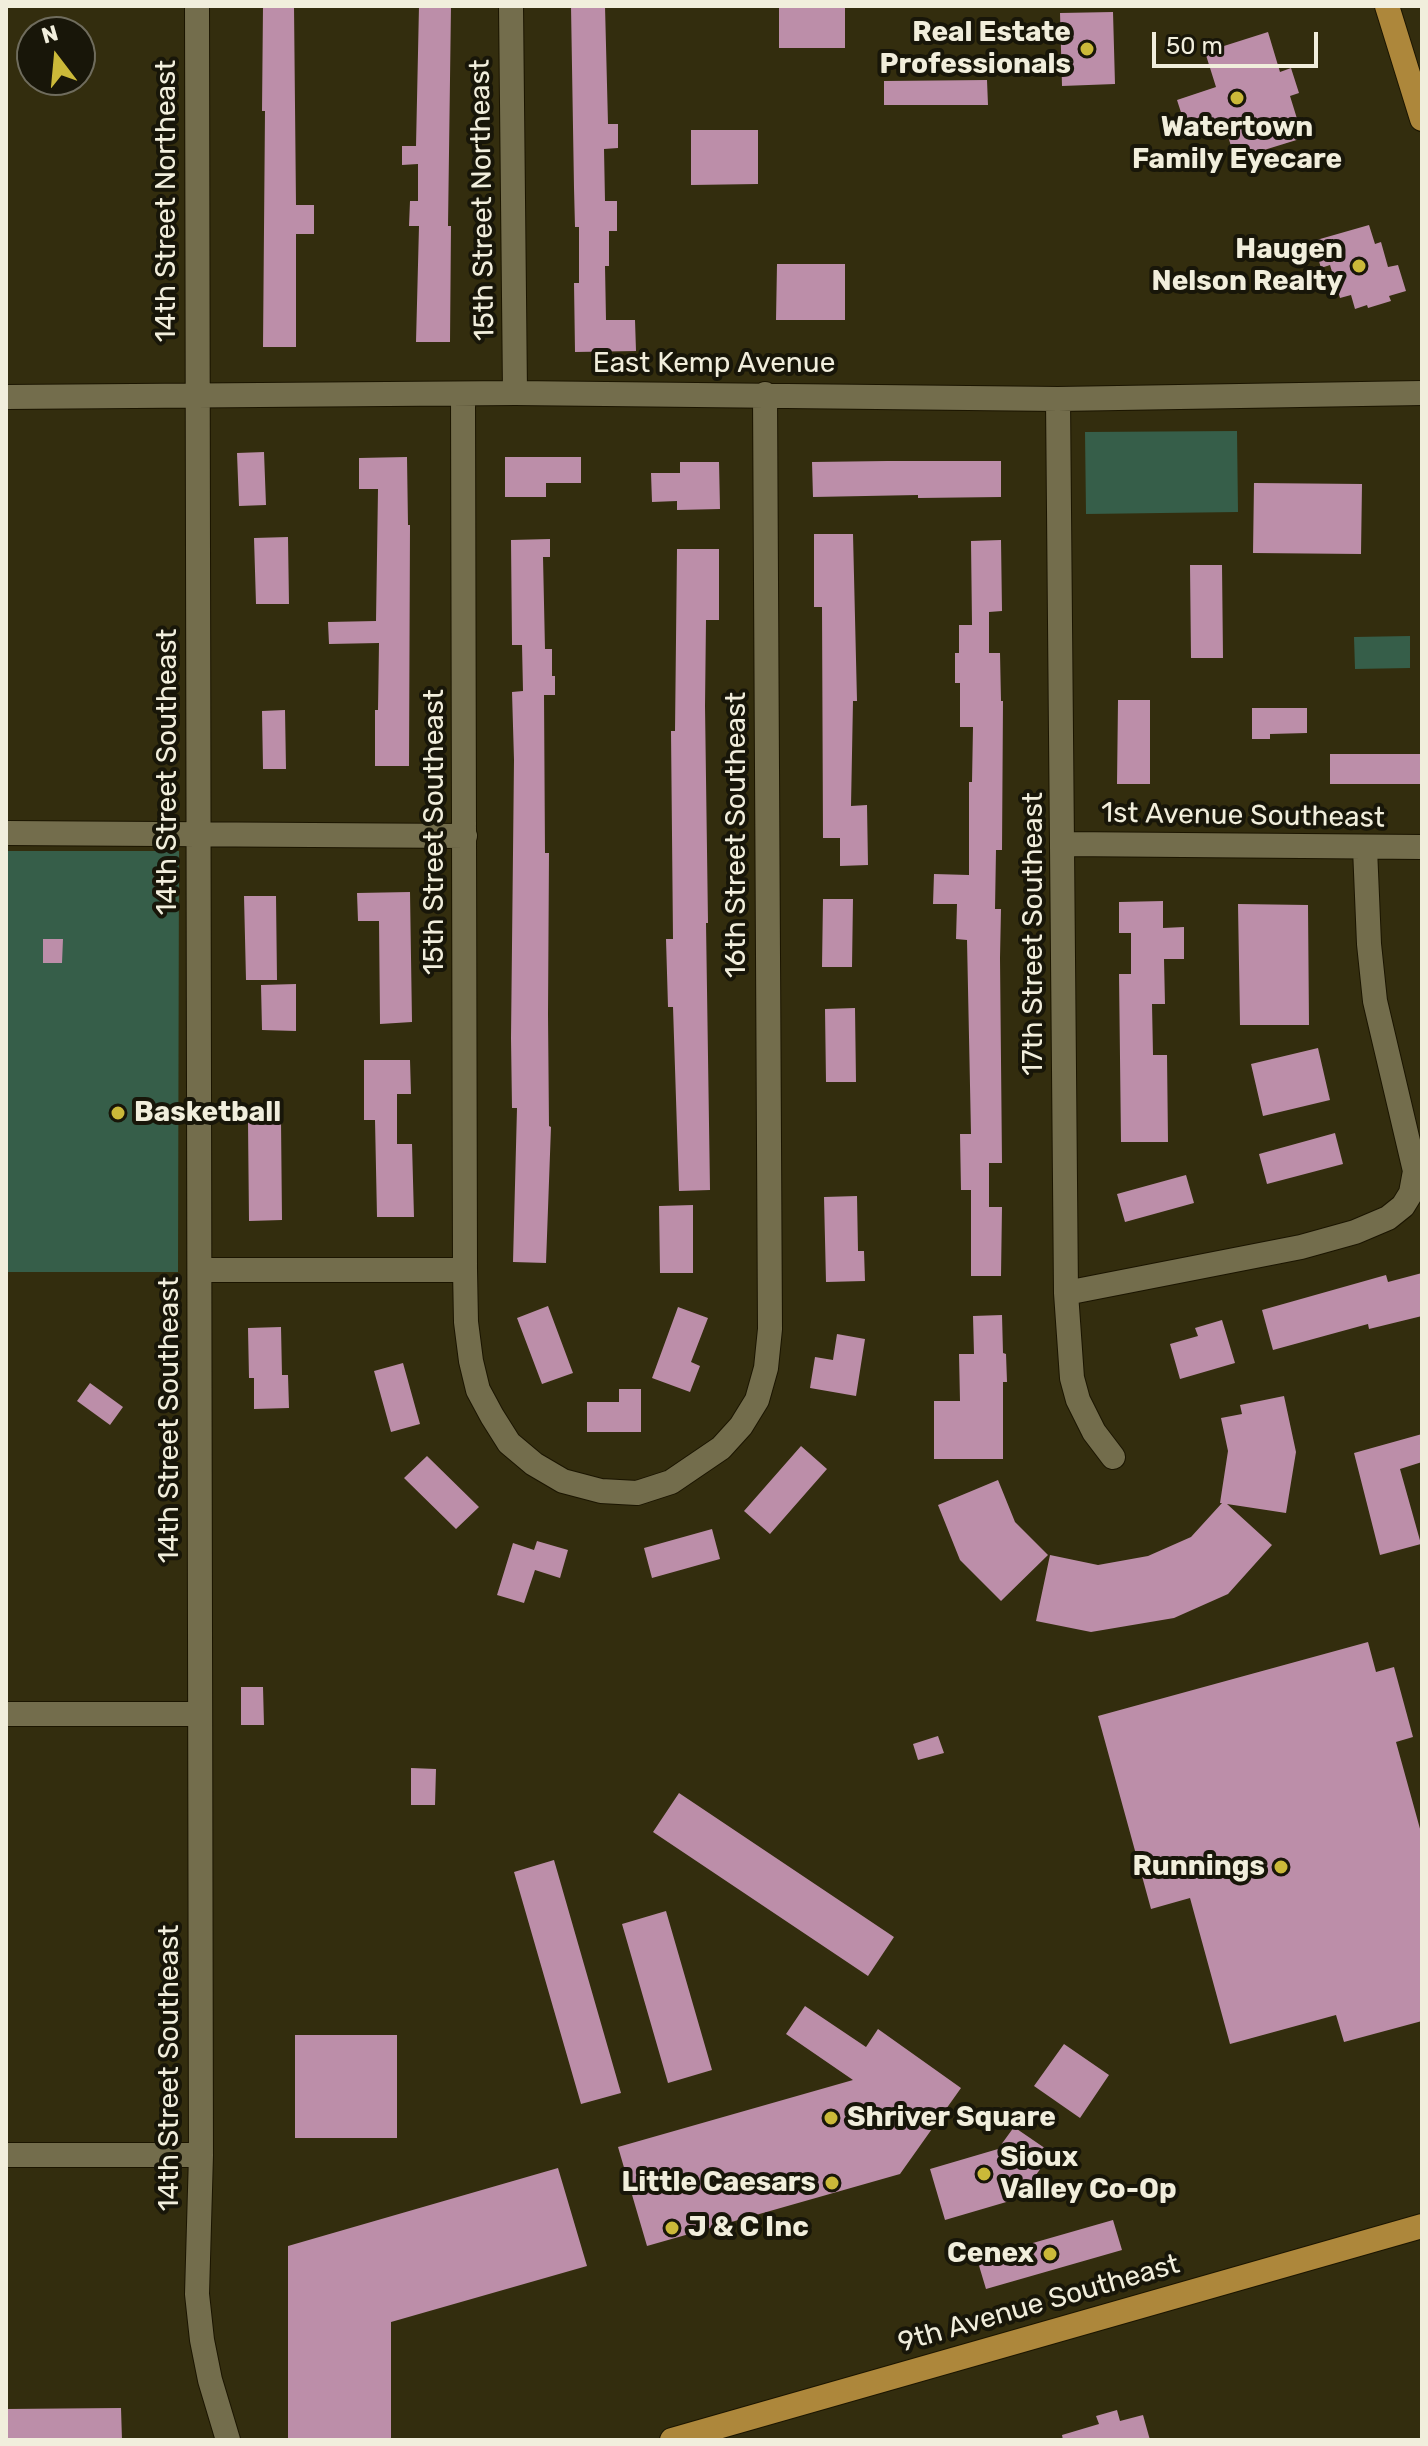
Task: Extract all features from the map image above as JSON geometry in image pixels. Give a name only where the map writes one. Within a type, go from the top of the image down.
[{"type":"main road","points":[[1387,6],[1422,119]]},
{"type":"main road","name":"9th Avenue Southeast","points":[[672,2440],[1422,2226]]},
{"type":"street","name":"14th Street Northeast","points":[[196,396],[197,6]]},
{"type":"street","name":"15th Street Northeast","points":[[511,6],[515,393]]},
{"type":"street","name":"East Kemp Avenue","points":[[6,397],[515,393],[1058,399],[1422,393]]},
{"type":"street","name":"15th Street Southeast","points":[[463,394],[466,1322],[478,1390],[509,1443],[534,1464],[563,1481],[601,1491]]},
{"type":"street","name":"16th Street Southeast","points":[[601,1491],[637,1493],[671,1482],[721,1448],[741,1426],[757,1400],[766,1368],[770,1329],[765,394]]},
{"type":"street","name":"14th Street Southeast","points":[[196,396],[201,2155],[197,2294],[210,2380],[228,2440]]},
{"type":"street","name":"17th Street Southeast","points":[[1058,399],[1066,1293],[1072,1378],[1078,1400],[1094,1432],[1113,1457]]},
{"type":"street","points":[[6,833],[465,836]]},
{"type":"street","name":"1st Avenue Southeast","points":[[1064,844],[1422,847]]},
{"type":"street","points":[[1066,1293],[1301,1247],[1355,1232],[1388,1218],[1403,1206],[1411,1193],[1415,1171],[1375,1001],[1365,848]]},
{"type":"street","points":[[200,1270],[465,1270]]},
{"type":"street","points":[[6,1714],[200,1714]]},
{"type":"street","points":[[6,2155],[201,2155]]},
{"type":"green space","points":[[1237,431],[1238,512],[1086,514],[1085,432]]},
{"type":"green space","points":[[1410,636],[1410,668],[1355,669],[1354,637]]},
{"type":"green space","points":[[6,851],[179,851],[178,1272],[6,1272]]},
{"type":"building","points":[[263,6],[294,6],[296,205],[314,205],[314,234],[296,234],[296,347],[263,347]]},
{"type":"building","points":[[419,6],[451,6],[450,342],[416,342],[419,226],[409,226],[410,201],[418,201],[418,164],[402,165],[402,146],[416,146]]},
{"type":"building","points":[[571,6],[605,6],[608,124],[618,124],[618,148],[604,149],[605,201],[617,201],[617,231],[609,231],[609,266],[605,266],[606,320],[635,320],[636,351],[575,352],[574,283],[579,283],[579,227],[575,227]]},
{"type":"building","points":[[779,6],[845,6],[845,48],[779,48]]},
{"type":"building","name":"Real Estate Professionals","points":[[1113,12],[1115,84],[1062,86],[1060,13]]},
{"type":"building","name":"Watertown Family Eyecare","points":[[1268,32],[1280,72],[1291,68],[1299,93],[1290,96],[1303,138],[1235,159],[1223,120],[1187,131],[1177,100],[1216,87],[1205,52]]},
{"type":"building","points":[[987,80],[988,105],[884,105],[884,81]]},
{"type":"building","points":[[691,130],[758,130],[758,184],[691,185]]},
{"type":"building","name":"Haugen Nelson Realty","points":[[1369,225],[1375,244],[1381,242],[1388,267],[1398,265],[1406,291],[1389,296],[1391,301],[1355,309],[1351,295],[1340,298],[1330,265],[1321,268],[1313,241]]},
{"type":"building","points":[[777,264],[845,264],[845,320],[776,320]]},
{"type":"building","points":[[264,452],[266,505],[239,506],[237,453]]},
{"type":"building","points":[[407,457],[410,525],[409,766],[375,766],[379,643],[329,644],[328,622],[376,621],[378,489],[359,489],[359,458]]},
{"type":"building","points":[[505,457],[581,457],[581,483],[546,483],[546,497],[505,497]]},
{"type":"building","points":[[1001,461],[1001,497],[813,497],[812,462]]},
{"type":"building","points":[[680,462],[719,462],[720,509],[677,510],[677,501],[652,502],[651,473],[680,473]]},
{"type":"building","points":[[1254,483],[1362,484],[1361,554],[1253,553]]},
{"type":"building","points":[[814,534],[853,534],[857,701],[853,701],[851,806],[867,805],[868,865],[840,866],[840,838],[823,838],[822,607],[814,607]]},
{"type":"building","points":[[288,537],[289,604],[256,604],[254,538]]},
{"type":"building","points":[[550,539],[550,557],[543,557],[545,649],[552,649],[552,676],[555,676],[555,695],[544,695],[545,853],[549,853],[551,1127],[546,1263],[513,1262],[517,1108],[512,1108],[511,1038],[512,692],[523,691],[522,645],[512,645],[511,540]]},
{"type":"building","points":[[1001,540],[1002,611],[989,612],[989,653],[1000,653],[1003,701],[1002,850],[996,850],[995,909],[1001,909],[1002,1163],[989,1163],[989,1207],[1002,1207],[1001,1276],[971,1276],[971,1190],[961,1190],[960,1134],[971,1134],[967,940],[956,939],[957,904],[933,904],[934,874],[969,875],[969,782],[972,782],[973,727],[960,727],[960,683],[955,683],[955,653],[959,653],[959,625],[972,625],[971,541]]},
{"type":"building","points":[[677,549],[719,549],[719,620],[706,620],[710,1190],[679,1191],[673,1007],[668,1007],[666,939],[673,939],[671,731],[675,731]]},
{"type":"building","points":[[1190,565],[1222,565],[1223,658],[1191,658]]},
{"type":"building","points":[[1118,700],[1150,700],[1150,784],[1117,784]]},
{"type":"building","points":[[1252,708],[1307,708],[1307,733],[1270,734],[1270,739],[1252,739]]},
{"type":"building","points":[[285,710],[286,769],[263,769],[262,711]]},
{"type":"building","points":[[1330,754],[1422,754],[1422,784],[1330,784]]},
{"type":"building","points":[[410,892],[412,1022],[380,1024],[379,921],[358,921],[357,893]]},
{"type":"building","points":[[244,896],[276,896],[277,980],[246,980]]},
{"type":"building","points":[[823,899],[853,899],[852,967],[822,967]]},
{"type":"building","points":[[1163,901],[1163,928],[1184,927],[1184,959],[1164,959],[1165,1004],[1152,1004],[1153,1055],[1167,1055],[1168,1142],[1121,1142],[1119,974],[1131,974],[1131,933],[1119,933],[1119,902]]},
{"type":"building","points":[[1238,904],[1308,905],[1309,1025],[1240,1025]]},
{"type":"building","points":[[43,939],[63,939],[62,963],[43,963]]},
{"type":"building","points":[[296,984],[296,1031],[262,1030],[261,985]]},
{"type":"building","points":[[855,1008],[856,1082],[826,1082],[825,1009]]},
{"type":"building","points":[[1318,1048],[1330,1100],[1263,1116],[1251,1064]]},
{"type":"building","points":[[364,1060],[410,1060],[411,1094],[397,1094],[397,1144],[412,1144],[414,1217],[377,1217],[375,1120],[364,1120]]},
{"type":"building","points":[[281,1121],[282,1220],[249,1221],[248,1122]]},
{"type":"building","points":[[1335,1133],[1343,1164],[1267,1184],[1259,1154]]},
{"type":"building","points":[[1186,1175],[1194,1203],[1125,1222],[1117,1194]]},
{"type":"building","points":[[857,1196],[858,1251],[864,1251],[865,1281],[826,1282],[824,1197]]},
{"type":"building","points":[[693,1205],[693,1273],[660,1273],[659,1206]]},
{"type":"building","points":[[1422,1273],[1422,1316],[1369,1329],[1368,1324],[1273,1350],[1262,1310],[1386,1275],[1388,1282]]},
{"type":"building","points":[[548,1306],[573,1373],[542,1384],[517,1318]]},
{"type":"building","points":[[678,1307],[708,1318],[691,1362],[700,1366],[690,1392],[652,1378]]},
{"type":"building","points":[[1002,1315],[1007,1382],[1003,1382],[1003,1459],[934,1459],[934,1401],[960,1401],[959,1354],[974,1354],[973,1316]]},
{"type":"building","points":[[1222,1320],[1235,1363],[1180,1379],[1170,1344],[1198,1336],[1195,1328]]},
{"type":"building","points":[[281,1327],[282,1375],[288,1375],[289,1408],[254,1409],[254,1378],[249,1378],[248,1328]]},
{"type":"building","points":[[837,1334],[865,1339],[856,1396],[810,1388],[815,1357],[833,1360]]},
{"type":"building","points":[[403,1363],[420,1424],[391,1432],[374,1371]]},
{"type":"building","points":[[90,1383],[123,1407],[110,1425],[77,1401]]},
{"type":"building","points":[[619,1389],[641,1389],[641,1432],[587,1432],[587,1402],[619,1402]]},
{"type":"building","points":[[1284,1396],[1296,1452],[1286,1513],[1227,1504],[1272,1545],[1228,1594],[1174,1618],[1091,1632],[1036,1621],[1050,1555],[1098,1565],[1148,1556],[1191,1537],[1222,1503],[1228,1451],[1221,1418],[1242,1414],[1240,1405]]},
{"type":"building","points":[[1422,1434],[1422,1462],[1400,1469],[1421,1544],[1380,1555],[1354,1453]]},
{"type":"building","points":[[801,1446],[827,1469],[770,1534],[744,1511]]},
{"type":"building","points":[[427,1456],[479,1507],[456,1529],[404,1478]]},
{"type":"building","points":[[998,1480],[1015,1522],[1048,1555],[1001,1601],[960,1560],[938,1505]]},
{"type":"building","points":[[712,1529],[720,1559],[652,1578],[644,1548]]},
{"type":"building","points":[[537,1541],[568,1550],[560,1578],[535,1570],[524,1603],[497,1595],[513,1543],[534,1550]]},
{"type":"building","name":"Runnings","points":[[1368,1642],[1376,1672],[1394,1667],[1413,1737],[1396,1742],[1422,1836],[1422,2021],[1344,2042],[1336,2015],[1230,2044],[1190,1898],[1151,1909],[1098,1716]]},
{"type":"building","points":[[241,1687],[263,1687],[264,1725],[241,1725]]},
{"type":"building","points":[[938,1736],[944,1753],[918,1760],[913,1744]]},
{"type":"building","points":[[411,1768],[436,1769],[435,1805],[411,1805]]},
{"type":"building","points":[[679,1793],[894,1937],[868,1976],[653,1832]]},
{"type":"building","points":[[554,1860],[621,2093],[581,2104],[514,1872]]},
{"type":"building","points":[[666,1911],[712,2070],[668,2083],[622,1924]]},
{"type":"building","name":"Shriver Square","points":[[805,2006],[866,2047],[878,2029],[961,2088],[900,2174],[647,2246],[618,2147],[853,2080],[786,2034]]},
{"type":"building","points":[[295,2035],[397,2035],[397,2138],[295,2138]]},
{"type":"building","points":[[1064,2044],[1109,2075],[1080,2118],[1034,2086]]},
{"type":"building","name":"Sioux Valley Co-Op","points":[[1014,2127],[1052,2153],[1033,2179],[1037,2193],[945,2220],[930,2169],[998,2149]]},
{"type":"building","points":[[558,2168],[587,2266],[391,2322],[391,2440],[288,2440],[288,2246]]},
{"type":"building","name":"Cenex","points":[[1113,2220],[1122,2250],[986,2289],[977,2259]]},
{"type":"building","points":[[121,2408],[122,2440],[6,2440],[6,2409]]},
{"type":"building","points":[[1117,2410],[1120,2421],[1143,2415],[1150,2440],[1063,2440],[1062,2435],[1099,2424],[1096,2416]]},
{"type":"place","name":"Real Estate Professionals","points":[[1087,49]]},
{"type":"place","name":"Watertown Family Eyecare","points":[[1237,98]]},
{"type":"place","name":"Haugen Nelson Realty","points":[[1359,266]]},
{"type":"place","name":"Basketball","points":[[118,1113]]},
{"type":"place","name":"Runnings","points":[[1281,1867]]},
{"type":"place","name":"Shriver Square","points":[[831,2118]]},
{"type":"place","name":"Sioux Valley Co-Op","points":[[984,2174]]},
{"type":"place","name":"Little Caesars","points":[[832,2183]]},
{"type":"place","name":"J & C Inc","points":[[672,2228]]},
{"type":"place","name":"Cenex","points":[[1050,2254]]}]
